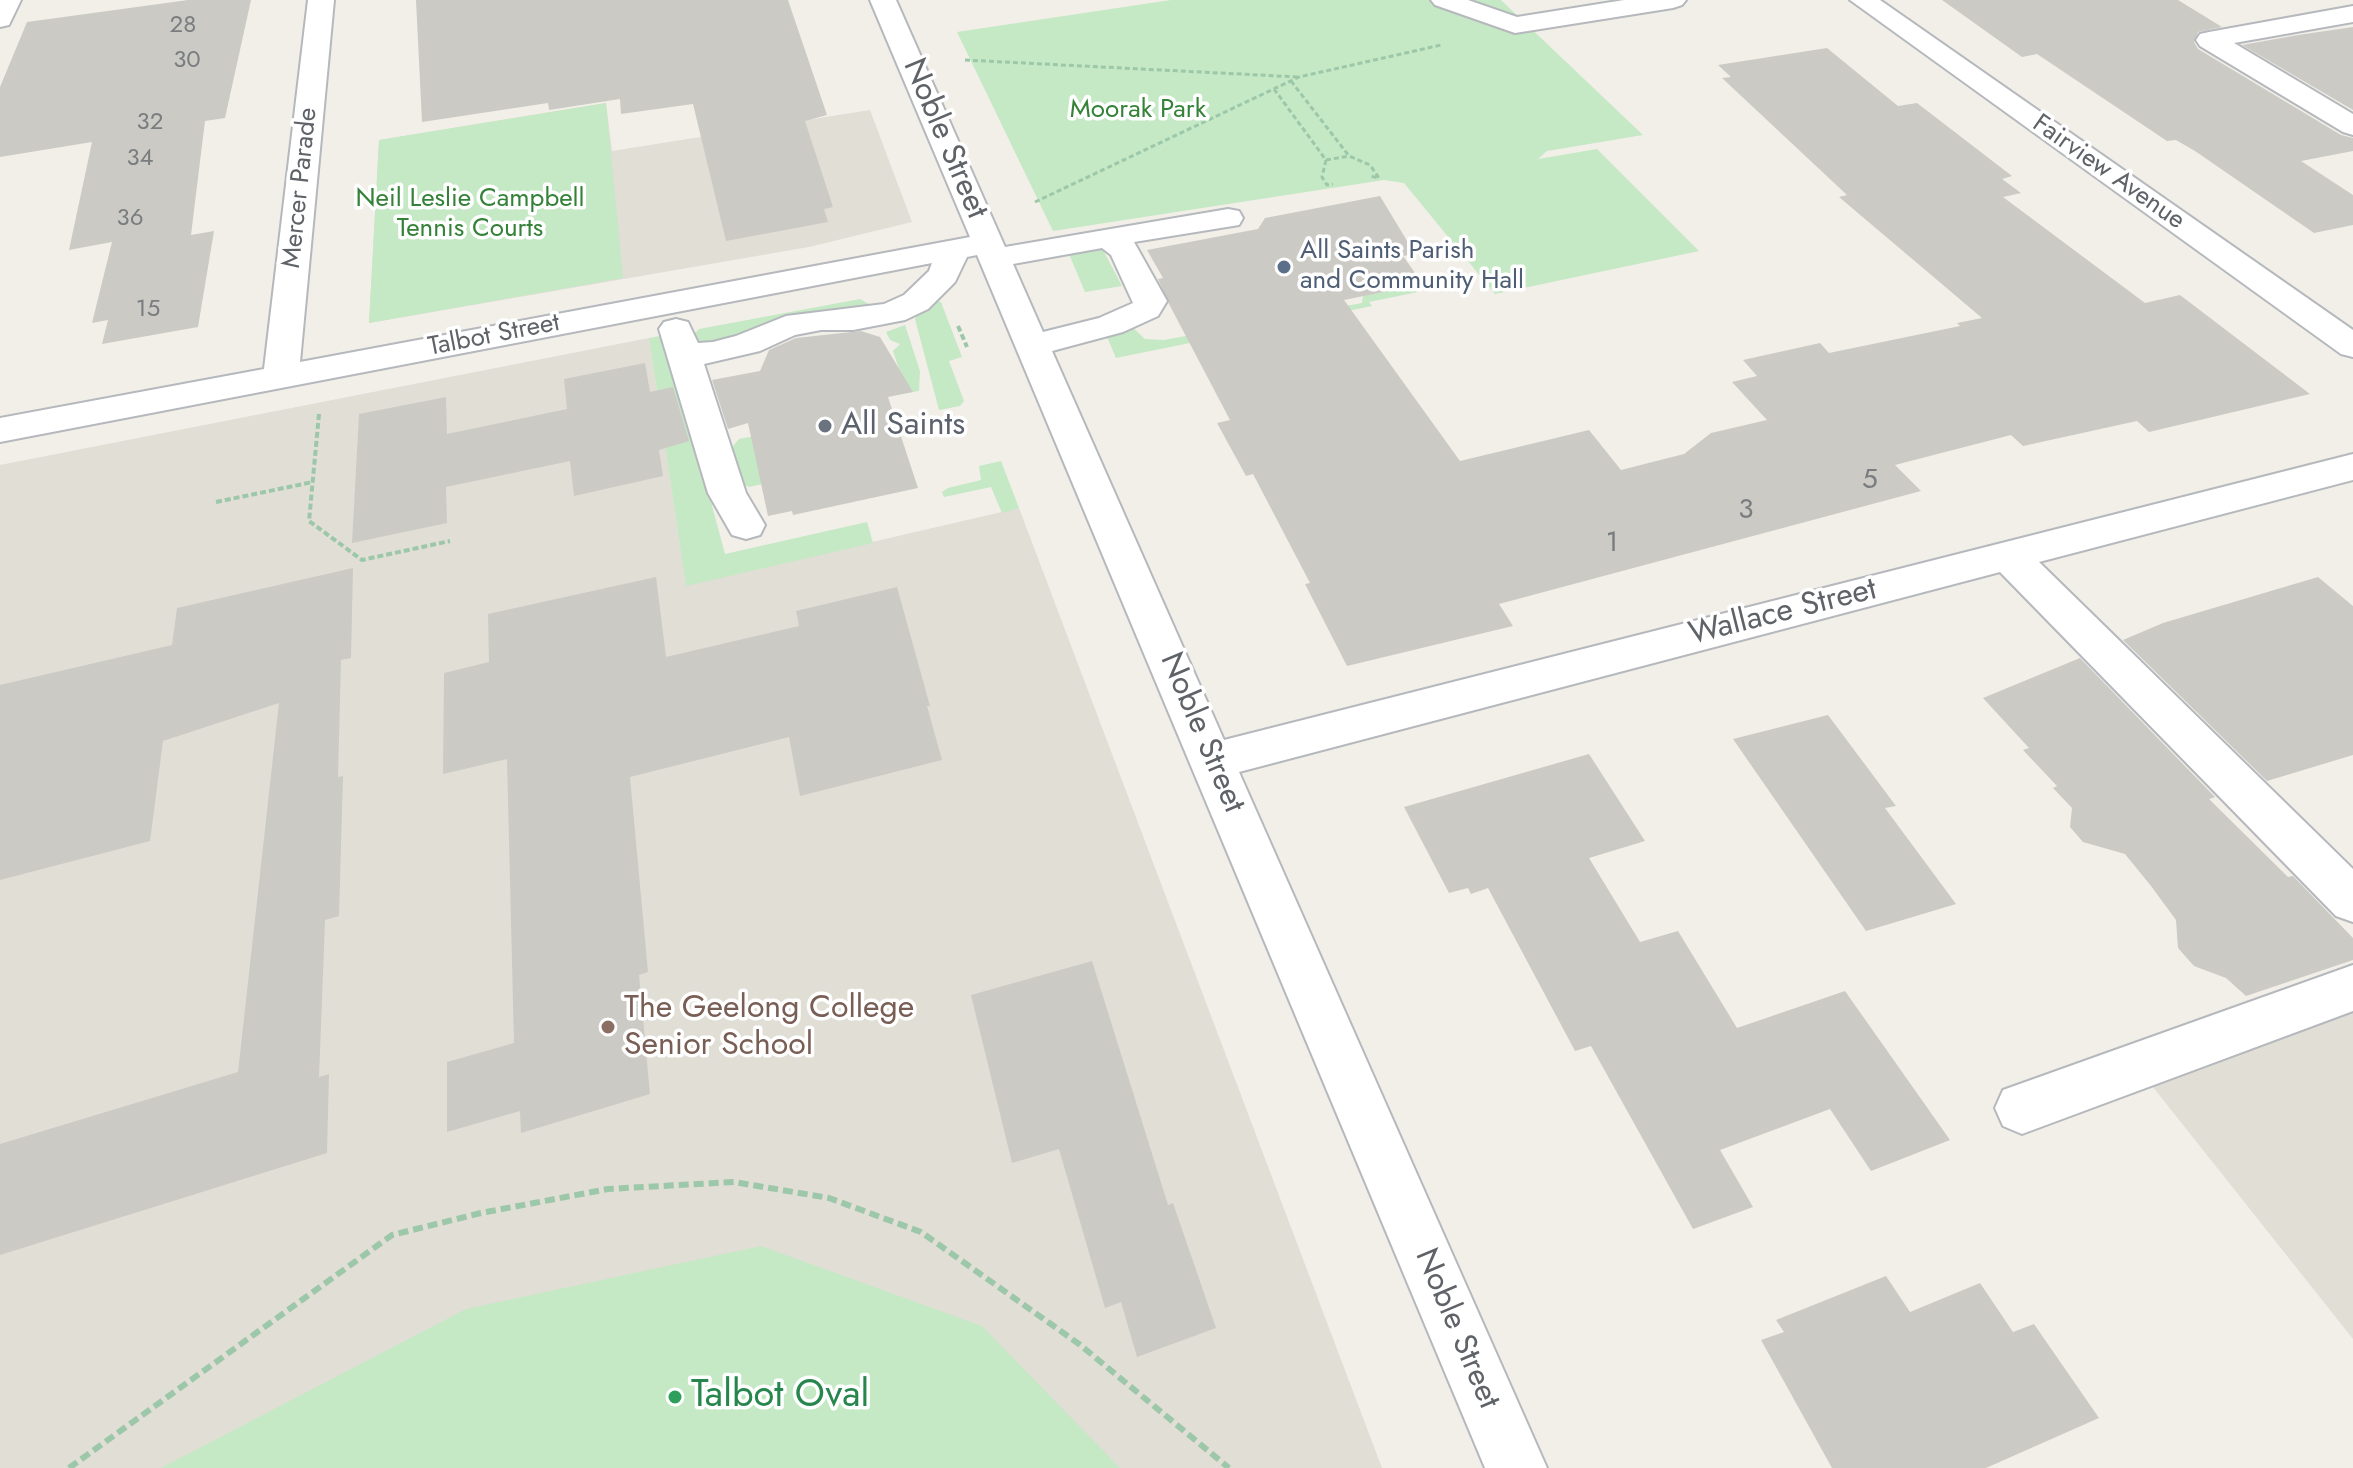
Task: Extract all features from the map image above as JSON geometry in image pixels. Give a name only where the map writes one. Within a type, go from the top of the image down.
[{"type":"street","points":[[0,19],[8,0]]},
{"type":"street","name":"Mercer Parade","points":[[281,376],[321,0]]},
{"type":"street","name":"Noble Street","points":[[883,0],[979,250],[1033,345],[1516,1468]]},
{"type":"street","points":[[1444,0],[1515,25],[1642,2],[1673,0]]},
{"type":"street","name":"Fairview Avenue","points":[[1863,0],[2353,346]]},
{"type":"street","points":[[2353,14],[2209,40],[2353,126]]},
{"type":"street","name":"Talbot Street","points":[[0,430],[667,304],[979,250],[1103,238],[1228,218]]},
{"type":"street","points":[[1033,345],[1155,317],[1125,251],[1116,242],[1103,238]]},
{"type":"street","points":[[685,355],[713,353],[748,344],[786,326],[893,313],[916,302],[944,275],[979,250]]},
{"type":"street","points":[[667,304],[727,493],[746,525]]},
{"type":"street","name":"Wallace Street","points":[[1213,761],[2353,467]]},
{"type":"street","points":[[2007,555],[2353,901]]},
{"type":"street","points":[[2022,1108],[2353,988]]},
{"type":"path","points":[[1035,202],[1299,77],[1479,37],[1515,25]]},
{"type":"path","points":[[965,60],[1299,77]]},
{"type":"path","points":[[1291,81],[1349,156],[1370,165],[1379,178],[1370,176]]},
{"type":"path","points":[[1274,89],[1326,160],[1322,177],[1327,185],[1333,184]]},
{"type":"path","points":[[1326,160],[1349,156]]},
{"type":"path","points":[[319,411],[309,521],[362,560],[450,541]]},
{"type":"path","points":[[216,502],[313,482]]},
{"type":"path","points":[[69,1468],[392,1235],[481,1213],[608,1189],[734,1182],[829,1198],[921,1232],[1079,1344],[1229,1468]]},
{"type":"shaded area","points":[[606,103],[612,151],[870,110],[912,222],[809,247],[369,323],[379,140]]},
{"type":"shaded area","name":"The Geelong College Senior School","points":[[649,338],[686,585],[1019,508],[1382,1468],[0,1468],[0,465]]},
{"type":"shaded area","points":[[2353,1004],[2353,1339],[2145,1077]]},
{"type":"green space","name":"Moorak Park","points":[[1171,0],[1501,0],[1643,135],[1547,151],[1538,159],[1597,149],[1699,251],[1495,294],[1404,183],[1384,180],[1053,231],[957,32]]},
{"type":"green space","name":"Neil Leslie Campbell Tennis Courts","points":[[606,103],[623,278],[369,323],[379,140]]},
{"type":"green space","points":[[1102,248],[1122,286],[1085,292],[1069,254]]},
{"type":"green space","points":[[1411,286],[1418,292],[1369,302],[1372,306],[1116,358],[1107,337],[1130,325],[1145,339],[1164,340],[1362,303],[1363,296]]},
{"type":"green space","points":[[860,299],[876,308],[719,343],[700,343],[695,341],[693,335],[699,329]]},
{"type":"green space","points":[[936,301],[941,302],[962,357],[949,361],[964,401],[960,406],[939,410],[915,319],[920,309]]},
{"type":"green space","points":[[905,325],[920,371],[919,391],[907,393],[893,351],[900,344],[890,340],[886,332]]},
{"type":"green space","points":[[666,335],[725,554],[867,522],[873,543],[686,586],[649,338]]},
{"type":"green space","points":[[761,435],[771,482],[749,487],[740,483],[733,446],[739,439]]},
{"type":"green space","points":[[1001,461],[1019,508],[1002,513],[991,487],[944,497],[942,492],[948,488],[981,480],[979,466]]},
{"type":"green space","name":"Talbot Oval","points":[[761,1246],[982,1326],[1120,1468],[161,1468],[466,1309]]},
{"type":"building","points":[[188,0],[251,0],[225,118],[205,121],[191,235],[214,231],[198,327],[102,344],[108,320],[92,323],[112,242],[69,250],[92,142],[0,157],[0,87],[27,22]]},
{"type":"building","points":[[416,0],[788,0],[827,115],[805,121],[833,207],[824,209],[828,222],[726,241],[693,104],[621,114],[620,99],[549,110],[548,103],[422,122]]},
{"type":"building","points":[[1942,0],[2178,0],[2222,27],[2198,32],[2194,42],[2198,49],[2341,135],[2353,138],[2353,151],[2301,161],[2353,195],[2353,225],[2314,233],[2195,151],[2176,140],[2167,141],[2037,54],[2022,57]]},
{"type":"building","points":[[2353,27],[2353,110],[2242,45],[2298,35]]},
{"type":"building","points":[[1827,48],[1898,106],[1917,103],[2012,176],[2002,179],[2021,193],[2003,197],[2145,303],[2180,295],[2310,394],[2149,432],[2137,421],[2023,446],[2011,435],[1895,465],[1921,491],[1499,604],[1513,626],[1347,666],[1305,584],[1310,583],[1253,474],[1246,476],[1217,423],[1230,420],[1169,304],[1158,279],[1163,278],[1147,250],[1258,229],[1265,218],[1380,196],[1415,254],[1403,256],[1423,284],[1344,300],[1460,461],[1589,430],[1621,470],[1684,454],[1711,433],[1767,420],[1732,382],[1757,376],[1743,360],[1820,343],[1829,353],[1960,326],[1957,323],[1982,318],[1839,197],[1847,195],[1722,78],[1731,77],[1718,65]]},
{"type":"building","points":[[861,331],[880,337],[913,392],[888,397],[918,488],[793,515],[792,511],[768,516],[748,423],[728,429],[712,380],[760,371],[769,350],[796,338]]},
{"type":"building","points":[[645,363],[650,392],[673,387],[689,441],[659,450],[663,476],[574,496],[570,461],[446,487],[447,523],[352,543],[359,414],[446,397],[447,434],[567,409],[564,379]]},
{"type":"building","points":[[353,568],[351,658],[341,660],[338,777],[343,776],[339,916],[325,920],[319,1077],[329,1074],[327,1153],[0,1255],[0,1144],[238,1072],[279,703],[163,741],[150,841],[0,880],[0,685],[172,645],[177,608]]},
{"type":"building","points":[[656,577],[666,657],[799,626],[796,611],[897,587],[942,760],[800,796],[789,737],[630,777],[648,972],[639,975],[650,1094],[521,1133],[520,1111],[447,1132],[447,1062],[514,1043],[507,759],[443,774],[444,673],[489,662],[488,614]]},
{"type":"building","points":[[2318,577],[2353,606],[2353,755],[2267,781],[2123,640],[2163,623]]},
{"type":"building","points":[[2080,658],[2215,797],[2209,799],[2288,877],[2293,876],[2353,938],[2353,960],[2246,996],[2226,978],[2194,966],[2178,948],[2176,920],[2151,886],[2125,854],[2083,842],[2070,827],[2072,808],[2053,788],[2057,786],[2023,750],[2029,748],[1983,698]]},
{"type":"building","points":[[1828,715],[1896,806],[1885,808],[1956,904],[1866,931],[1733,739]]},
{"type":"building","points":[[1589,754],[1645,841],[1589,858],[1640,942],[1678,931],[1737,1028],[1845,991],[1950,1140],[1871,1171],[1830,1109],[1720,1150],[1753,1207],[1693,1229],[1591,1046],[1575,1051],[1488,888],[1471,894],[1468,888],[1449,893],[1404,807]]},
{"type":"building","points":[[1092,961],[1168,1205],[1173,1203],[1216,1328],[1137,1357],[1121,1302],[1105,1308],[1059,1149],[1012,1163],[971,995]]},
{"type":"building","points":[[1886,1276],[1910,1312],[1980,1283],[2013,1332],[2034,1324],[2099,1418],[1986,1468],[1832,1468],[1761,1340],[1784,1332],[1776,1320]]},
{"type":"place","name":"All Saints Parish and Community Hall","points":[[1284,267]]},
{"type":"place","name":"All Saints","points":[[825,426]]},
{"type":"place","name":"The Geelong College Senior School","points":[[608,1027]]},
{"type":"place","name":"Talbot Oval","points":[[675,1397]]}]
